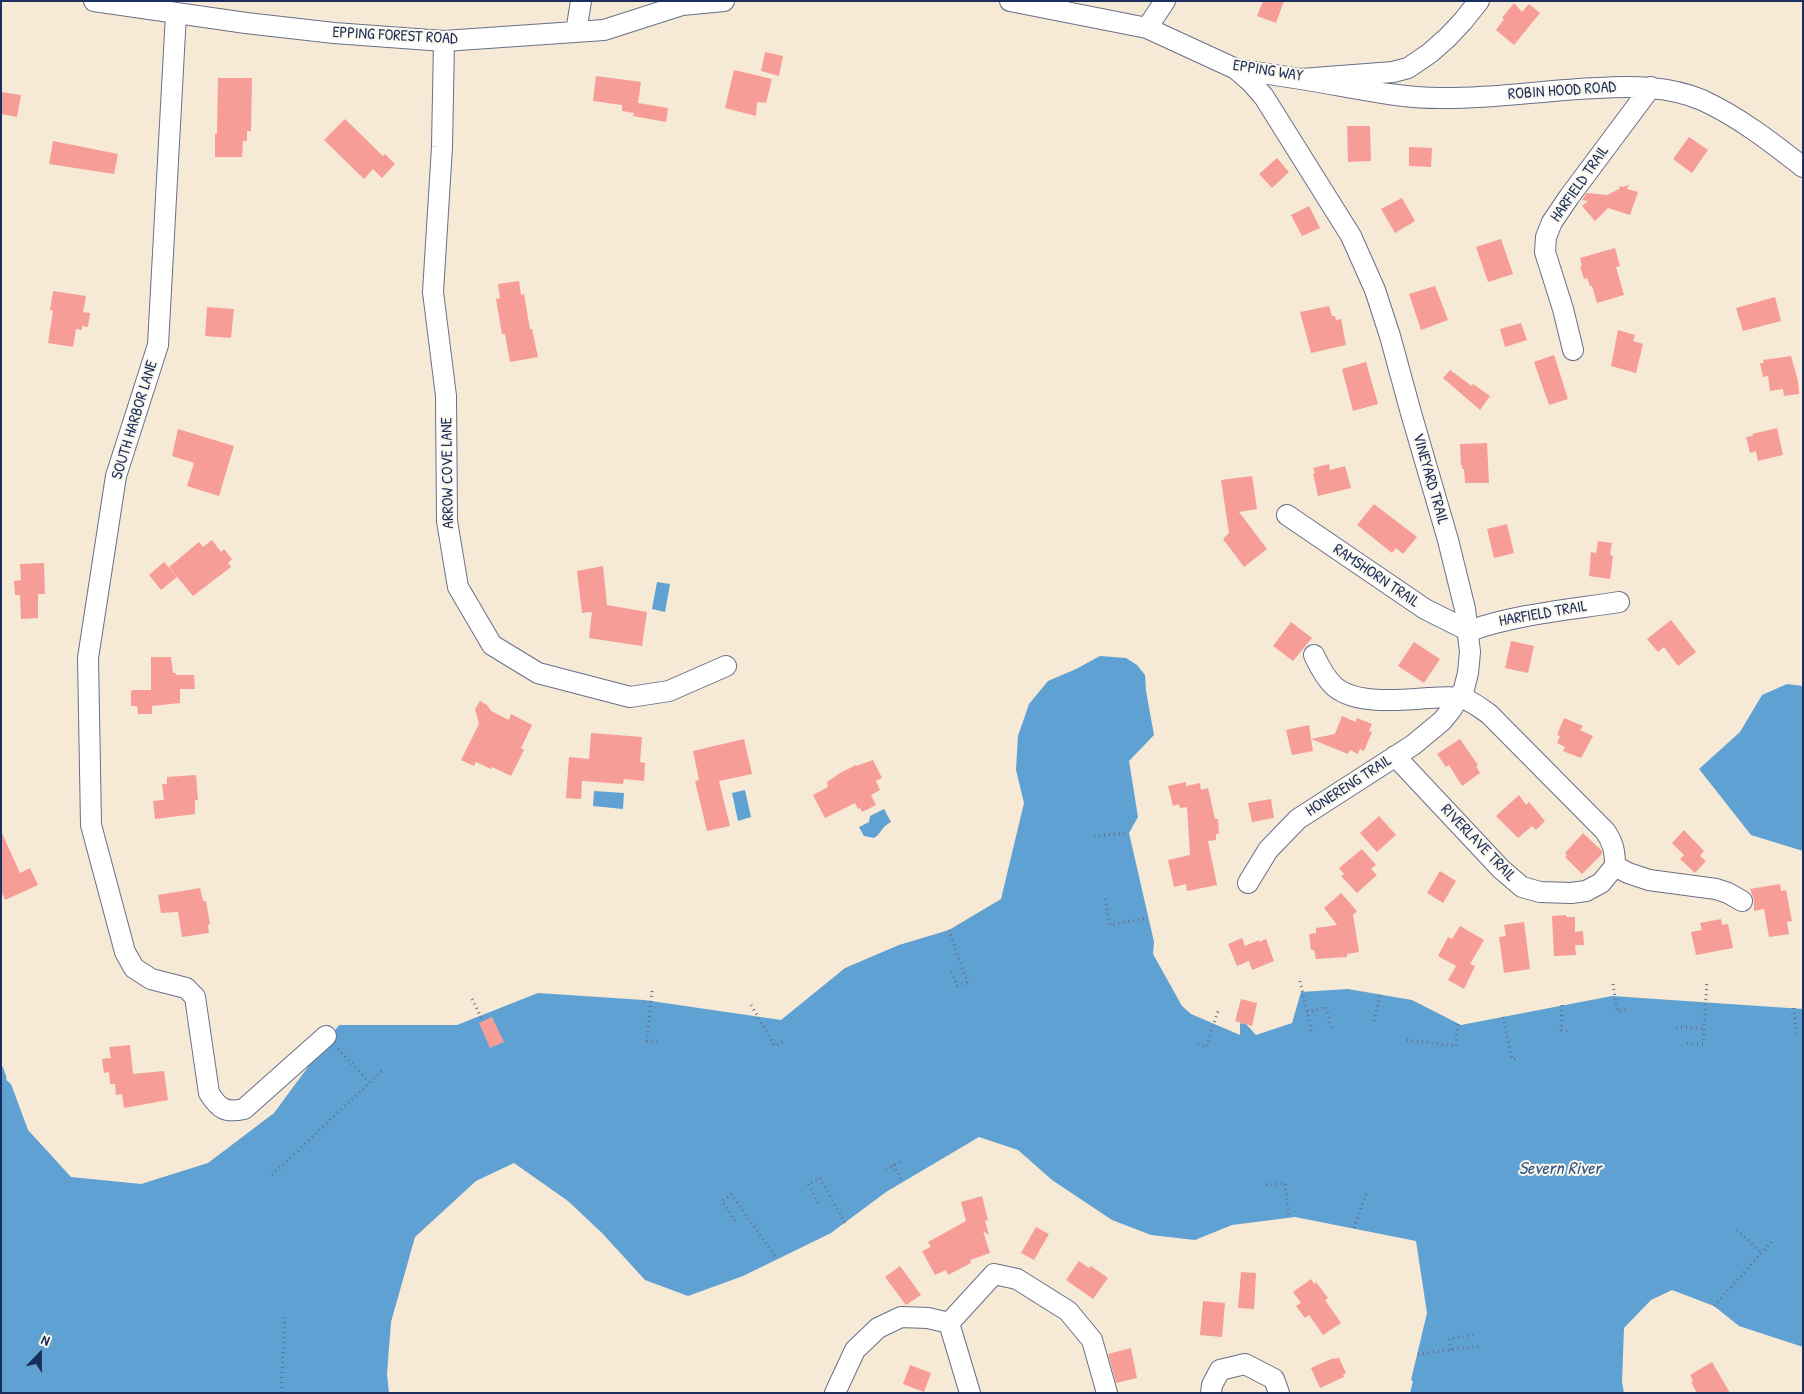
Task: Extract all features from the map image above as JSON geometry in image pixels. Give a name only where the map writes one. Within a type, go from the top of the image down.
[{"type":"street","name":"EPPING FOREST ROAD","points":[[94,1],[176,14],[334,33],[444,41],[604,30],[682,5],[724,1]]},
{"type":"street","points":[[576,32],[581,1]]},
{"type":"street","name":"EPPING WAY","points":[[1010,1],[1147,28],[1236,69],[1301,78],[1393,72],[1408,68],[1448,37],[1479,1]]},
{"type":"street","points":[[1147,28],[1165,1]]},
{"type":"street","name":"SOUTH HARBOR LANE","points":[[176,14],[158,345],[116,476],[88,658],[90,825],[126,952],[134,968],[150,979],[186,988],[195,997],[209,1093],[217,1105],[232,1112],[244,1109],[326,1036]]},
{"type":"street","name":"ARROW COVE LANE","points":[[444,41],[442,147],[433,292],[446,396],[447,521],[458,587],[492,645],[538,672],[630,697],[669,691],[726,666]]},
{"type":"street","name":"VINEYARD TRAIL","points":[[1236,69],[1264,97],[1334,206],[1361,256],[1390,336],[1448,540],[1465,609],[1470,652],[1468,673],[1460,698]]},
{"type":"street","name":"ROBIN HOOD ROAD","points":[[1301,78],[1410,97],[1440,98],[1570,89],[1651,87],[1679,92],[1720,109],[1766,138],[1803,167]]},
{"type":"street","name":"HARFIELD TRAIL","points":[[1573,350],[1546,252],[1546,237],[1552,222],[1569,196],[1651,87]]},
{"type":"street","name":"RAMSHORN TRAIL","points":[[1287,516],[1424,609],[1469,631]]},
{"type":"street","name":"HARFIELD TRAIL","points":[[1469,631],[1491,623],[1618,602]]},
{"type":"street","points":[[1314,655],[1321,670],[1330,682],[1343,692],[1376,699],[1460,698],[1475,704],[1489,714],[1605,831],[1614,847],[1614,866],[1638,877],[1716,889],[1742,901]]},
{"type":"street","name":"HONERENG TRAIL","points":[[1248,883],[1268,850],[1298,819],[1419,741],[1452,710],[1460,698]]},
{"type":"street","name":"RIVERLAVE TRAIL","points":[[1394,756],[1490,857],[1522,887],[1540,892],[1586,891],[1601,883],[1614,866]]},
{"type":"street","points":[[949,1323],[994,1274],[1017,1279],[1068,1311],[1092,1340],[1107,1393]]},
{"type":"street","points":[[835,1393],[855,1350],[878,1328],[901,1317],[928,1318],[949,1323]]},
{"type":"street","points":[[949,1323],[970,1393]]},
{"type":"street","points":[[1211,1393],[1212,1385],[1220,1370],[1245,1364],[1274,1379],[1279,1393]]},
{"type":"path","points":[[1094,836],[1129,833]]},
{"type":"path","points":[[1105,899],[1110,925],[1148,918]]},
{"type":"path","points":[[949,930],[967,982],[957,986],[950,969]]},
{"type":"path","points":[[1300,981],[1312,1033]]},
{"type":"path","points":[[1687,1043],[1703,1044],[1707,981]]},
{"type":"path","points":[[1613,984],[1616,1011],[1628,1009]]},
{"type":"path","points":[[652,991],[648,1040],[659,1042]]},
{"type":"path","points":[[1374,1021],[1380,994]]},
{"type":"path","points":[[472,999],[483,1021]]},
{"type":"path","points":[[750,1005],[775,1046],[784,1040]]},
{"type":"path","points":[[1562,1005],[1561,1030],[1567,1030]]},
{"type":"path","points":[[1307,1012],[1326,1007],[1332,1030]]},
{"type":"path","points":[[1794,1008],[1796,1035]]},
{"type":"path","points":[[1198,1044],[1206,1047],[1218,1011]]},
{"type":"path","points":[[1503,1017],[1512,1059],[1518,1058]]},
{"type":"path","points":[[1407,1040],[1456,1046],[1458,1023]]},
{"type":"path","points":[[1676,1027],[1704,1028]]},
{"type":"path","points":[[326,1036],[369,1082]]},
{"type":"path","points":[[272,1175],[384,1069]]},
{"type":"path","points":[[886,1170],[900,1162]]},
{"type":"path","points":[[893,1166],[903,1182]]},
{"type":"path","points":[[818,1203],[808,1184],[820,1178],[845,1223]]},
{"type":"path","points":[[1266,1185],[1284,1183],[1289,1218]]},
{"type":"path","points":[[1354,1228],[1367,1191]]},
{"type":"path","points":[[735,1221],[722,1201],[731,1194],[777,1260]]},
{"type":"path","points":[[1737,1230],[1762,1252]]},
{"type":"path","points":[[1714,1306],[1773,1240]]},
{"type":"path","points":[[281,1393],[285,1316]]},
{"type":"path","points":[[1451,1350],[1449,1339],[1477,1334]]},
{"type":"path","points":[[1418,1354],[1479,1346]]},
{"type":"water","points":[[657,582],[670,584],[665,612],[652,609]]},
{"type":"water","name":"Severn River","points":[[1100,656],[1126,658],[1137,665],[1145,675],[1154,735],[1129,761],[1138,817],[1129,833],[1154,942],[1153,954],[1182,1006],[1191,1014],[1240,1035],[1240,1023],[1246,1024],[1256,1035],[1292,1023],[1301,992],[1348,989],[1412,1000],[1461,1025],[1612,996],[1803,1009],[1803,1347],[1739,1326],[1714,1306],[1672,1290],[1651,1300],[1624,1328],[1622,1382],[1624,1393],[1410,1393],[1413,1381],[1411,1380],[1427,1313],[1416,1241],[1295,1217],[1232,1225],[1195,1240],[1151,1235],[1112,1220],[1052,1180],[1018,1150],[979,1137],[886,1192],[831,1233],[743,1276],[688,1296],[645,1280],[602,1233],[568,1201],[514,1163],[476,1181],[415,1237],[391,1322],[387,1374],[389,1393],[1,1393],[1,1080],[4,1078],[11,1084],[28,1130],[71,1177],[141,1184],[208,1163],[274,1113],[339,1025],[457,1025],[538,993],[644,1000],[781,1020],[845,968],[899,945],[949,930],[1001,899],[1024,803],[1016,770],[1018,736],[1029,704],[1048,681]]},
{"type":"water","points":[[1787,684],[1803,686],[1803,851],[1751,835],[1699,769],[1740,732],[1762,695]]},
{"type":"water","points":[[745,790],[751,817],[738,821],[732,793]]},
{"type":"water","points":[[594,791],[624,793],[623,809],[593,806]]},
{"type":"water","points":[[884,809],[891,822],[874,838],[864,836],[859,827],[869,822],[870,816]]},
{"type":"building","points":[[1263,1],[1284,1],[1276,23],[1257,16]]},
{"type":"building","points":[[1514,3],[1522,12],[1529,4],[1540,13],[1514,45],[1496,30],[1504,19],[1502,18]]},
{"type":"building","points":[[765,52],[783,56],[779,76],[761,71]]},
{"type":"building","points":[[734,70],[772,79],[766,103],[757,102],[756,116],[725,108]]},
{"type":"building","points":[[596,76],[641,82],[638,103],[668,108],[666,122],[633,116],[634,113],[622,111],[622,105],[593,101]]},
{"type":"building","points":[[218,78],[252,78],[251,131],[247,131],[247,141],[243,141],[242,157],[215,157]]},
{"type":"building","points":[[1,92],[21,95],[17,117],[1,114]]},
{"type":"building","points":[[345,119],[383,156],[385,154],[395,164],[382,178],[373,169],[364,179],[324,140]]},
{"type":"building","points":[[1347,126],[1370,126],[1371,161],[1348,162]]},
{"type":"building","points":[[1689,137],[1708,150],[1692,173],[1673,159]]},
{"type":"building","points":[[53,141],[118,154],[114,174],[49,164]]},
{"type":"building","points":[[1409,147],[1432,148],[1431,167],[1409,166]]},
{"type":"building","points":[[1277,158],[1289,172],[1272,188],[1259,174]]},
{"type":"building","points":[[1629,185],[1627,189],[1638,192],[1630,215],[1608,208],[1595,221],[1582,206],[1588,201],[1582,200],[1587,193],[1607,195],[1619,189],[1620,186]]},
{"type":"building","points":[[1402,198],[1415,221],[1395,233],[1381,209]]},
{"type":"building","points":[[1309,206],[1320,228],[1302,236],[1291,215]]},
{"type":"building","points":[[1501,239],[1513,274],[1488,282],[1476,247]]},
{"type":"building","points":[[1615,248],[1620,266],[1616,267],[1624,295],[1597,303],[1592,286],[1590,286],[1587,278],[1584,279],[1580,258]]},
{"type":"building","points":[[519,281],[521,295],[524,294],[530,329],[532,329],[538,357],[510,362],[505,334],[502,334],[496,299],[500,298],[498,284]]},
{"type":"building","points":[[1435,286],[1448,320],[1421,330],[1409,294]]},
{"type":"building","points":[[53,291],[86,296],[83,312],[90,313],[88,327],[82,326],[82,330],[76,329],[73,347],[48,343],[53,311],[50,310]]},
{"type":"building","points":[[1775,297],[1781,321],[1743,331],[1736,308]]},
{"type":"building","points":[[1329,306],[1332,316],[1335,316],[1336,320],[1341,319],[1346,345],[1311,353],[1300,312]]},
{"type":"building","points":[[207,307],[234,309],[231,338],[205,336]]},
{"type":"building","points":[[1521,323],[1527,340],[1505,347],[1500,329]]},
{"type":"building","points":[[1618,330],[1635,335],[1633,341],[1643,344],[1636,373],[1611,366]]},
{"type":"building","points":[[1554,355],[1568,399],[1549,405],[1534,362]]},
{"type":"building","points":[[1791,356],[1798,381],[1799,394],[1784,396],[1783,389],[1770,391],[1768,376],[1763,377],[1760,363],[1764,363],[1763,360]]},
{"type":"building","points":[[1366,362],[1378,404],[1353,411],[1342,369]]},
{"type":"building","points":[[1450,370],[1490,396],[1480,410],[1443,378]]},
{"type":"building","points":[[1777,428],[1783,455],[1758,461],[1756,451],[1750,453],[1746,437]]},
{"type":"building","points":[[178,429],[234,446],[219,496],[187,486],[194,463],[172,456]]},
{"type":"building","points":[[1487,443],[1489,483],[1465,483],[1464,469],[1462,469],[1461,465],[1460,444]]},
{"type":"building","points":[[1329,464],[1330,470],[1345,466],[1351,488],[1318,496],[1313,468]]},
{"type":"building","points":[[1252,476],[1257,509],[1239,512],[1267,549],[1244,567],[1223,539],[1229,533],[1221,480]]},
{"type":"building","points":[[1374,504],[1417,537],[1403,554],[1396,548],[1392,553],[1357,525]]},
{"type":"building","points":[[1507,524],[1514,553],[1494,558],[1487,529]]},
{"type":"building","points":[[212,540],[221,552],[224,549],[232,559],[228,563],[231,567],[193,596],[169,567],[199,542],[203,547]]},
{"type":"building","points":[[1598,541],[1612,543],[1610,555],[1613,556],[1610,579],[1589,576],[1591,552],[1596,553]]},
{"type":"building","points":[[164,562],[177,577],[161,590],[149,575]]},
{"type":"building","points":[[44,563],[45,594],[38,594],[38,618],[21,619],[20,595],[15,595],[14,581],[21,580],[20,564]]},
{"type":"building","points":[[603,566],[607,605],[647,612],[642,646],[589,638],[592,612],[582,613],[577,571]]},
{"type":"building","points":[[1671,620],[1696,652],[1678,666],[1664,647],[1658,652],[1647,639]]},
{"type":"building","points":[[1291,622],[1312,638],[1293,661],[1273,646]]},
{"type":"building","points":[[1511,641],[1534,646],[1528,673],[1505,668]]},
{"type":"building","points":[[1414,642],[1440,659],[1424,683],[1398,666]]},
{"type":"building","points":[[151,657],[171,657],[173,673],[176,673],[176,675],[194,675],[195,689],[180,689],[180,703],[152,706],[152,714],[138,714],[137,706],[131,706],[131,692],[132,690],[151,690]]},
{"type":"building","points":[[480,701],[487,705],[491,711],[509,720],[511,714],[532,725],[521,748],[524,750],[511,776],[492,767],[491,769],[476,762],[474,766],[461,760],[479,724],[475,709]]},
{"type":"building","points":[[1342,716],[1356,722],[1357,718],[1372,724],[1369,731],[1372,732],[1364,751],[1360,749],[1358,754],[1350,750],[1348,754],[1311,739],[1335,734]]},
{"type":"building","points":[[1564,718],[1583,726],[1580,730],[1593,736],[1581,758],[1563,751],[1565,747],[1557,743],[1560,736],[1557,735]]},
{"type":"building","points":[[1309,725],[1313,751],[1292,755],[1286,730]]},
{"type":"building","points":[[591,733],[642,737],[640,762],[645,763],[644,781],[624,779],[623,784],[582,781],[581,799],[566,798],[569,757],[589,759]]},
{"type":"building","points":[[744,739],[752,774],[719,781],[730,826],[707,831],[695,781],[699,780],[693,751]]},
{"type":"building","points":[[1460,739],[1478,765],[1476,766],[1480,773],[1462,786],[1449,765],[1446,767],[1437,754]]},
{"type":"building","points":[[873,760],[882,778],[876,781],[880,790],[871,795],[876,805],[862,812],[855,803],[825,818],[813,795],[828,787],[827,782],[840,773],[856,765]]},
{"type":"building","points":[[196,775],[198,800],[195,800],[195,814],[155,819],[153,801],[164,800],[162,784],[167,784],[167,777]]},
{"type":"building","points":[[1186,782],[1186,786],[1200,783],[1201,790],[1208,788],[1215,819],[1218,819],[1219,834],[1216,834],[1216,840],[1208,841],[1217,885],[1187,891],[1186,884],[1174,887],[1168,860],[1190,855],[1187,807],[1180,808],[1179,804],[1173,806],[1168,786]]},
{"type":"building","points":[[1519,795],[1526,805],[1529,802],[1545,821],[1536,830],[1532,826],[1518,838],[1496,816]]},
{"type":"building","points":[[1271,799],[1274,818],[1252,822],[1248,803]]},
{"type":"building","points":[[1379,816],[1396,835],[1377,852],[1360,833]]},
{"type":"building","points":[[1684,830],[1704,851],[1700,856],[1706,861],[1695,873],[1680,859],[1684,855],[1672,843]]},
{"type":"building","points":[[1,831],[20,873],[30,868],[38,885],[5,900],[1,890]]},
{"type":"building","points":[[1583,833],[1602,851],[1602,854],[1582,874],[1565,857],[1567,855],[1565,853]]},
{"type":"building","points":[[1362,849],[1376,865],[1371,869],[1377,875],[1357,893],[1341,876],[1344,874],[1339,868]]},
{"type":"building","points":[[1440,871],[1456,881],[1443,903],[1427,893]]},
{"type":"building","points":[[1780,884],[1781,891],[1786,890],[1792,921],[1787,922],[1789,934],[1769,937],[1764,909],[1754,911],[1754,900],[1750,889]]},
{"type":"building","points":[[200,888],[203,901],[206,901],[210,924],[208,925],[209,933],[182,937],[178,912],[161,913],[158,895]]},
{"type":"building","points":[[1341,893],[1357,911],[1353,915],[1359,952],[1347,954],[1347,957],[1316,959],[1314,950],[1311,950],[1309,934],[1316,933],[1316,928],[1337,925],[1324,908]]},
{"type":"building","points":[[1566,915],[1566,917],[1575,917],[1575,932],[1583,931],[1584,945],[1575,945],[1576,955],[1554,956],[1552,916]]},
{"type":"building","points":[[1721,919],[1722,925],[1728,924],[1733,948],[1696,955],[1691,932],[1702,930],[1700,923]]},
{"type":"building","points":[[1524,922],[1530,969],[1504,973],[1499,937],[1506,936],[1504,925]]},
{"type":"building","points":[[1460,926],[1484,940],[1470,964],[1475,966],[1464,989],[1448,980],[1456,966],[1438,956],[1448,937],[1452,939]]},
{"type":"building","points":[[1242,938],[1245,946],[1266,939],[1274,961],[1252,970],[1249,961],[1237,966],[1228,944]]},
{"type":"building","points":[[1241,999],[1257,1003],[1252,1026],[1235,1021]]},
{"type":"building","points":[[492,1017],[504,1042],[490,1048],[479,1023]]},
{"type":"building","points":[[130,1045],[133,1074],[164,1071],[168,1100],[124,1108],[122,1094],[116,1095],[115,1084],[110,1084],[109,1072],[104,1073],[102,1059],[111,1058],[109,1047]]},
{"type":"building","points":[[982,1196],[988,1220],[985,1221],[989,1235],[983,1231],[990,1253],[970,1260],[971,1263],[948,1275],[946,1270],[935,1275],[922,1251],[931,1247],[928,1242],[966,1221],[961,1202]]},
{"type":"building","points":[[1036,1227],[1049,1234],[1034,1260],[1021,1253]]},
{"type":"building","points":[[1079,1261],[1089,1268],[1091,1266],[1108,1278],[1093,1299],[1066,1280]]},
{"type":"building","points":[[900,1266],[921,1295],[906,1305],[885,1277]]},
{"type":"building","points":[[1241,1272],[1256,1273],[1254,1309],[1238,1308]]},
{"type":"building","points":[[1311,1279],[1314,1284],[1316,1282],[1328,1298],[1325,1300],[1341,1323],[1323,1335],[1309,1315],[1305,1318],[1296,1306],[1301,1303],[1293,1292]]},
{"type":"building","points":[[1203,1301],[1225,1303],[1222,1337],[1200,1335]]},
{"type":"building","points":[[1131,1348],[1137,1378],[1116,1383],[1108,1354]]},
{"type":"building","points":[[1339,1358],[1346,1373],[1343,1375],[1344,1377],[1320,1388],[1311,1368],[1331,1359]]},
{"type":"building","points":[[1712,1362],[1730,1393],[1697,1393],[1691,1382],[1693,1381],[1690,1375]]},
{"type":"building","points":[[910,1365],[931,1373],[924,1392],[903,1384]]},
{"type":"waterway","points":[[1,1069],[4,1078]]}]
